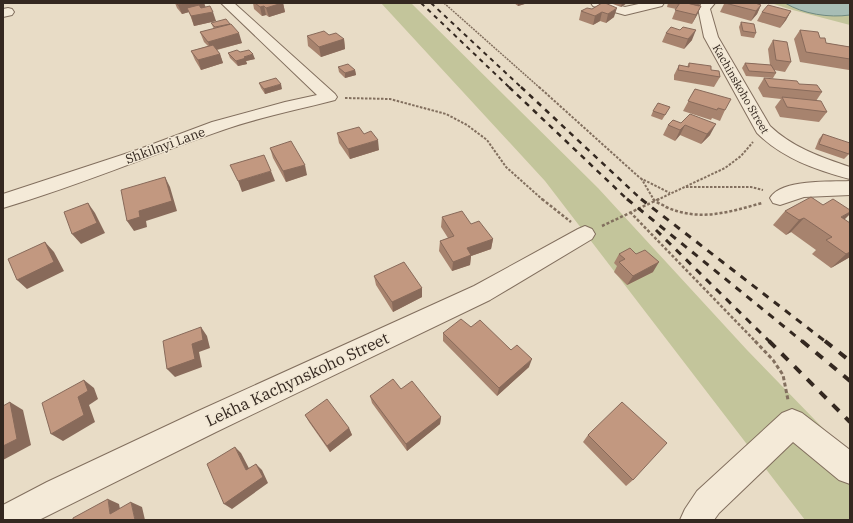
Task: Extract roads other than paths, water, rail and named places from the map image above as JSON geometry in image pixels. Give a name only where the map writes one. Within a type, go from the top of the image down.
[{"type":"street","name":"Shkilnyi Lane","points":[[3,202],[143,154],[218,126],[291,105],[329,97],[227,3]]},
{"type":"street","points":[[597,3],[624,11],[658,3]]},
{"type":"street","name":"Kachinskoho Street","points":[[702,5],[711,37],[763,129],[771,138],[788,150],[850,173]]},
{"type":"street","points":[[783,196],[798,191],[850,188]]},
{"type":"street","name":"Lekha Kachynskoho Street","points":[[7,520],[58,493],[192,428],[482,293],[585,234]]},
{"type":"street","points":[[696,520],[708,502],[792,423],[850,469]]},
{"type":"water","points":[[785,3],[850,3],[850,15],[834,16],[816,14],[800,10]]},
{"type":"railway","points":[[421,3],[510,88]]},
{"type":"railway","points":[[431,3],[522,88]]},
{"type":"railway","points":[[509,87],[628,200]]},
{"type":"railway","points":[[521,87],[642,200]]},
{"type":"railway","points":[[627,199],[803,342]]},
{"type":"railway","points":[[641,199],[826,342]]},
{"type":"railway","points":[[656,230],[770,342]]},
{"type":"railway","points":[[802,341],[850,381]]},
{"type":"railway","points":[[825,341],[850,361]]},
{"type":"railway","points":[[770,342],[850,422]]}]
